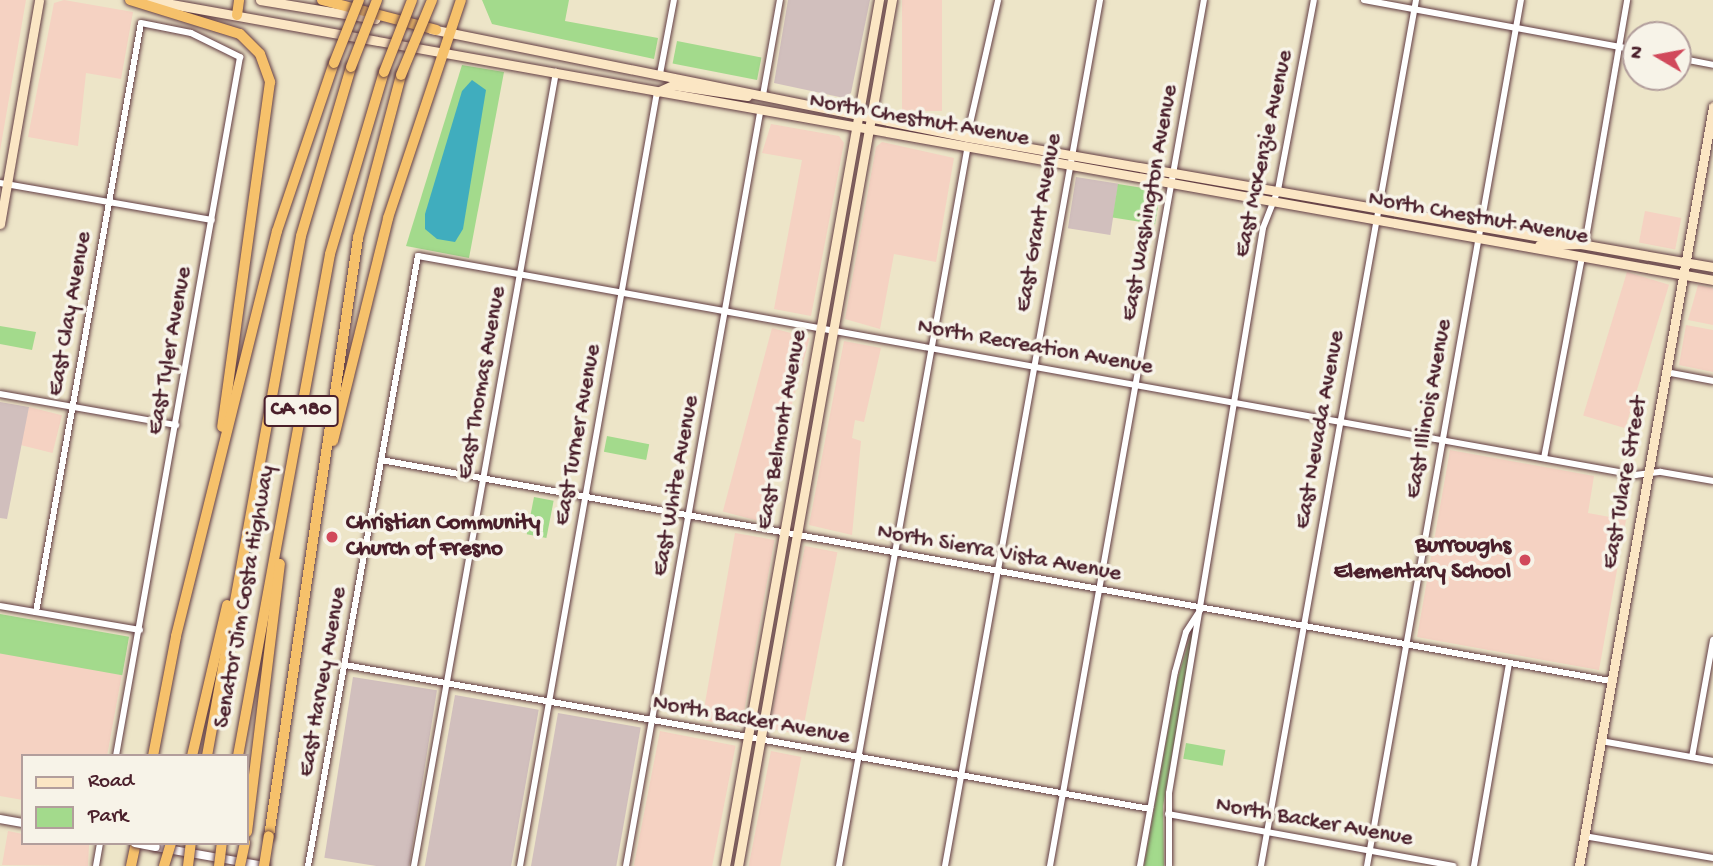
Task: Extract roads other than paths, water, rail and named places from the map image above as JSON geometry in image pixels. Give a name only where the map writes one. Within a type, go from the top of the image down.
[{"type":"highway","points":[[130,0],[240,34],[260,54],[270,82],[239,331],[153,754]]},
{"type":"highway","points":[[237,15],[239,0]]},
{"type":"highway","points":[[322,0],[436,30]]},
{"type":"highway","points":[[332,62],[351,0]]},
{"type":"highway","points":[[195,558],[312,112],[359,0]]},
{"type":"highway","name":"Senator Jim Costa Highway","points":[[207,754],[301,236],[351,67],[377,0]]},
{"type":"highway","name":"Senator Jim Costa Highway","points":[[238,754],[330,254],[384,72],[412,0]]},
{"type":"highway","points":[[264,866],[358,238],[401,75],[432,0]]},
{"type":"highway","points":[[321,493],[388,218],[446,52],[461,0]]},
{"type":"highway","points":[[192,754],[255,483]]},
{"type":"highway","points":[[248,819],[287,488]]},
{"type":"highway","points":[[133,866],[136,845]]},
{"type":"highway","points":[[164,866],[170,845]]},
{"type":"highway","points":[[188,866],[191,845]]},
{"type":"highway","points":[[219,866],[222,845]]},
{"type":"highway","points":[[240,866],[245,845]]},
{"type":"main road","points":[[0,224],[4,183],[40,0]]},
{"type":"main road","name":"North Chestnut Avenue","points":[[149,0],[556,72],[760,113],[1713,280]]},
{"type":"main road","name":"North Chestnut Avenue","points":[[260,0],[452,32],[967,137],[1713,267]]},
{"type":"main road","name":"East Belmont Avenue","points":[[724,866],[879,0]]},
{"type":"main road","name":"East Belmont Avenue","points":[[738,866],[892,0]]},
{"type":"main road","points":[[657,92],[673,85],[763,95]]},
{"type":"main road","name":"East Tulare Street","points":[[1579,866],[1646,474],[1713,107]]},
{"type":"main road","points":[[1530,248],[1585,244]]},
{"type":"street","points":[[660,74],[674,0]]},
{"type":"street","points":[[763,95],[780,0]]},
{"type":"street","points":[[967,137],[998,0]]},
{"type":"street","name":"East Grant Avenue","points":[[945,866],[1070,154],[1100,0]]},
{"type":"street","name":"East Washington Avenue","points":[[1050,866],[1098,591],[1138,384],[1172,172],[1204,0]]},
{"type":"street","name":"East McKenzie Avenue","points":[[1201,608],[1271,201],[1278,190],[1314,0]]},
{"type":"street","points":[[1364,0],[1622,48]]},
{"type":"street","name":"East Nevada Avenue","points":[[1261,866],[1416,0]]},
{"type":"street","name":"East Illinois Avenue","points":[[1367,866],[1521,0]]},
{"type":"street","points":[[1585,244],[1627,0]]},
{"type":"street","name":"East Clay Avenue","points":[[36,612],[141,23]]},
{"type":"street","name":"East Tyler Avenue","points":[[116,754],[240,57],[191,33],[141,23]]},
{"type":"street","points":[[1692,61],[1713,65]]},
{"type":"street","name":"East Thomas Avenue","points":[[414,866],[556,72]]},
{"type":"street","name":"East Turner Avenue","points":[[520,866],[657,92]]},
{"type":"street","name":"East White Avenue","points":[[626,866],[760,113]]},
{"type":"street","points":[[839,866],[967,150]]},
{"type":"street","points":[[4,183],[212,220]]},
{"type":"street","name":"North Recreation Avenue","points":[[418,256],[1544,458],[1713,481]]},
{"type":"street","name":"East Harvey Avenue","points":[[308,866],[418,256]]},
{"type":"street","points":[[1544,458],[1582,257]]},
{"type":"street","points":[[1665,372],[1713,381]]},
{"type":"street","points":[[0,394],[176,425]]},
{"type":"street","name":"North Sierra Vista Avenue","points":[[381,460],[1098,591],[1611,681]]},
{"type":"street","points":[[0,606],[140,630]]},
{"type":"street","points":[[1169,866],[1170,793],[1201,608]]},
{"type":"street","points":[[1140,866],[1175,672],[1201,608]]},
{"type":"street","points":[[1692,757],[1713,640]]},
{"type":"street","points":[[1474,866],[1508,663]]},
{"type":"street","name":"North Backer Avenue","points":[[345,665],[747,739],[1150,808]]},
{"type":"street","points":[[1601,741],[1713,761]]},
{"type":"street","name":"North Backer Avenue","points":[[1168,814],[1453,866]]},
{"type":"street","points":[[0,819],[21,823]]},
{"type":"street","points":[[1584,836],[1713,858]]},
{"type":"street","points":[[96,866],[100,845]]},
{"type":"street","points":[[146,845],[264,866]]},
{"type":"water","points":[[472,80],[486,90],[463,229],[455,242],[437,239],[425,229],[425,214],[462,91]]},
{"type":"place","name":"Christian Community Church of Fresno","points":[[332,537]]},
{"type":"place","name":"Burroughs Elementary School","points":[[1525,560]]}]
